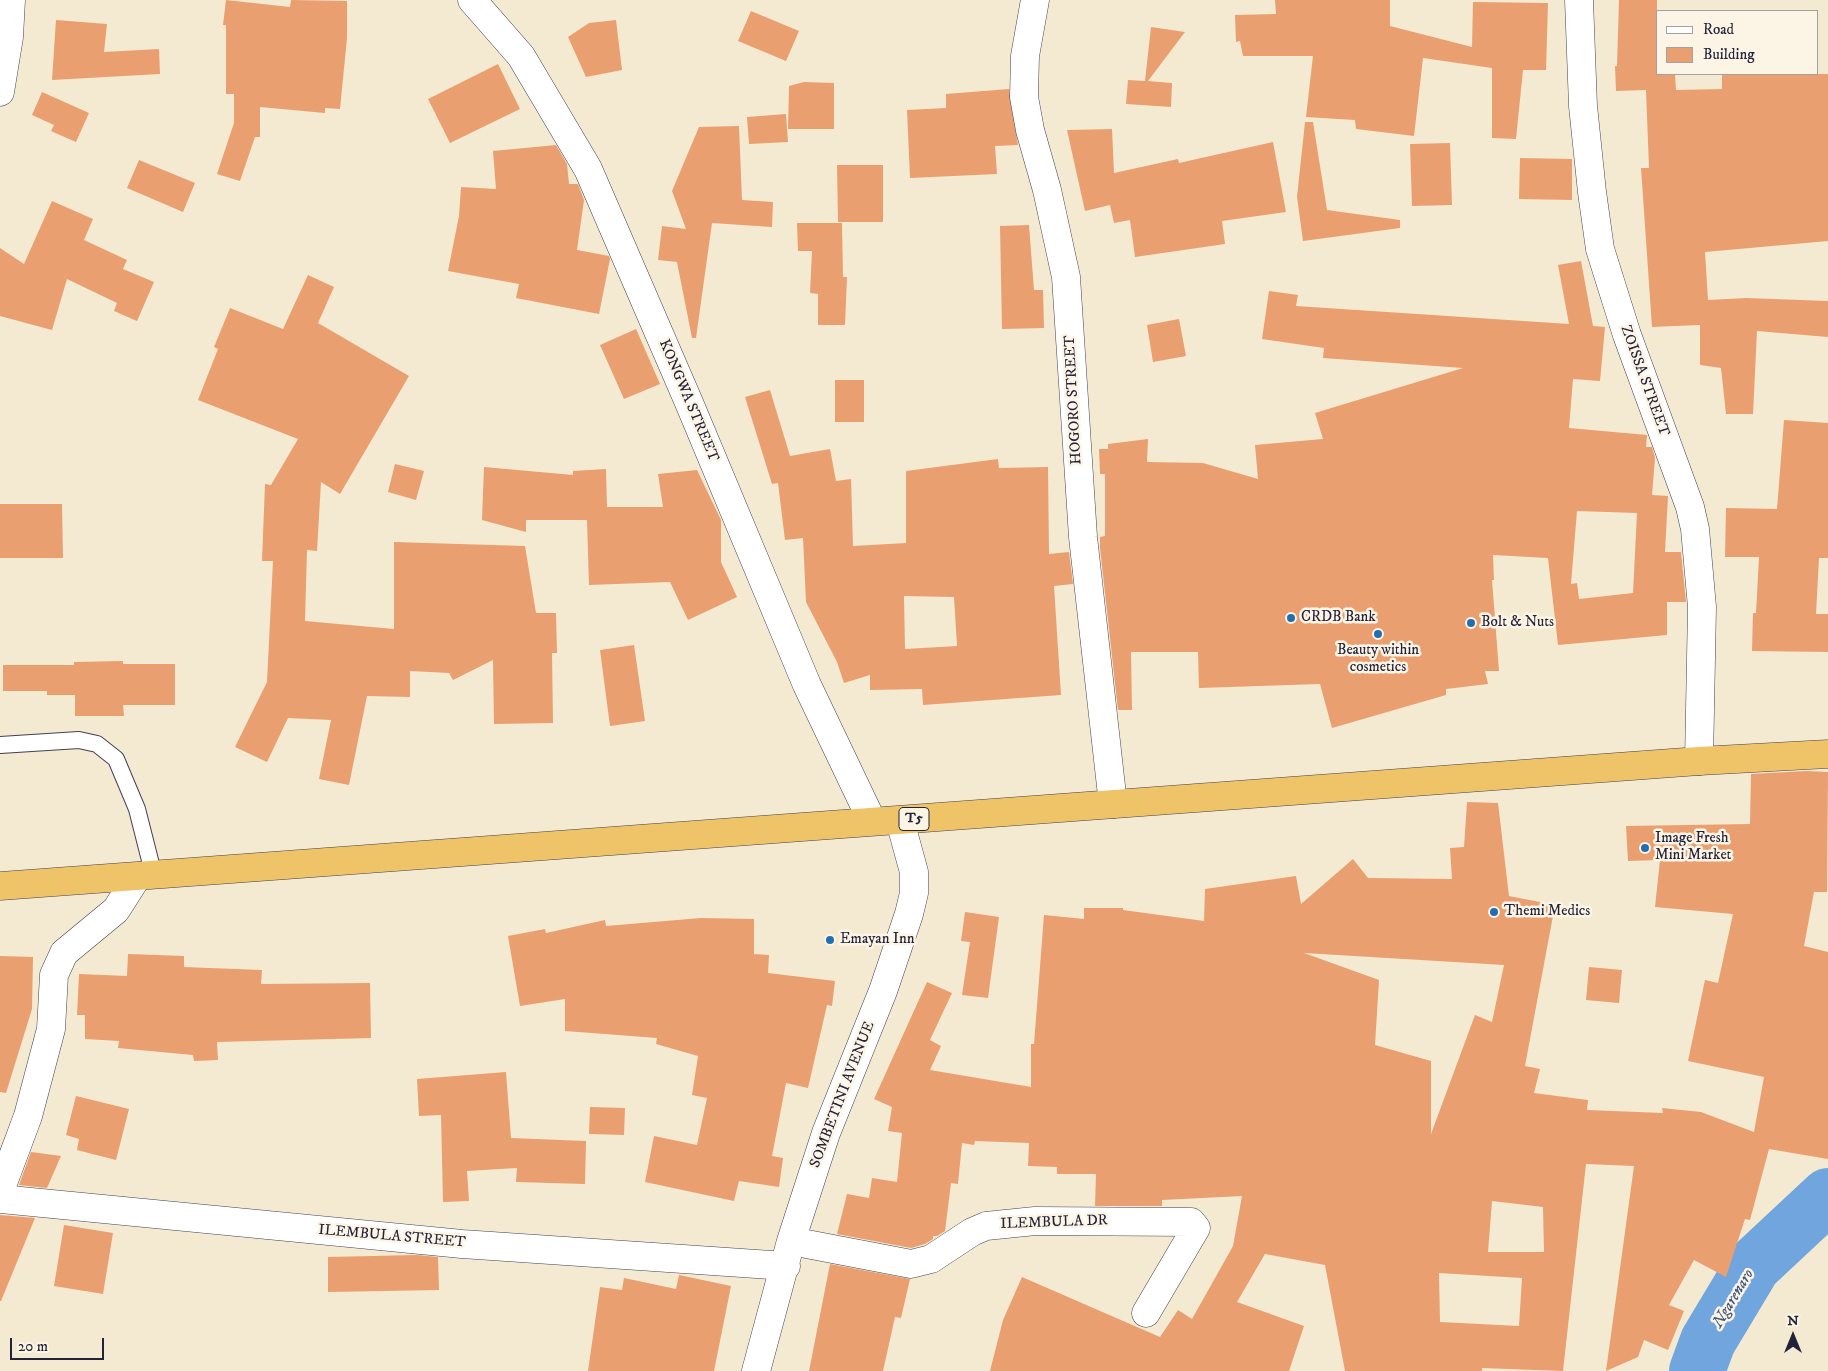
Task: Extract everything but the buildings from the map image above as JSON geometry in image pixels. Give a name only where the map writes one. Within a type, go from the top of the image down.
[{"type":"highway","name":"T5","points":[[0,886],[1699,761],[1828,754]]},
{"type":"street","points":[[0,92],[9,37],[11,0]]},
{"type":"street","name":"KONGWA STREET","points":[[472,0],[521,56],[588,169],[690,405],[807,685],[872,821]]},
{"type":"street","name":"HOGORO STREET","points":[[1035,0],[1025,56],[1024,97],[1030,130],[1047,190],[1066,278],[1084,546],[1113,804]]},
{"type":"street","name":"ZOISSA STREET","points":[[1579,0],[1583,106],[1600,249],[1627,335],[1690,507],[1695,529],[1702,607],[1699,761]]},
{"type":"street","name":"SOMBETINI AVENUE","points":[[756,1371],[826,1133],[883,991],[910,914],[914,893],[914,872],[900,820]]},
{"type":"street","points":[[0,1191],[28,1116],[52,1029],[54,975],[64,953],[116,910],[146,876]]},
{"type":"street","name":"ILEMBULA STREET","points":[[0,1199],[462,1244],[789,1254]]},
{"type":"street","name":"ILEMBULA DR","points":[[789,1254],[910,1264],[931,1259],[972,1232],[986,1226],[1035,1221],[1192,1222],[1196,1228],[1146,1313]]},
{"type":"lane","points":[[0,745],[79,740],[97,744],[116,759],[137,809],[146,876]]},
{"type":"waterway","name":"Ngarenaro","points":[[1697,1371],[1708,1341],[1753,1266],[1828,1196]]},
{"type":"place","name":"CRDB Bank","points":[[1291,618]]},
{"type":"place","name":"Bolt & Nuts","points":[[1471,623]]},
{"type":"place","name":"Beauty within cosmetics","points":[[1378,634]]},
{"type":"place","name":"Image Fresh Mini Market","points":[[1645,848]]},
{"type":"place","name":"Themi Medics","points":[[1494,912]]},
{"type":"place","name":"Emayan Inn","points":[[830,940]]}]
